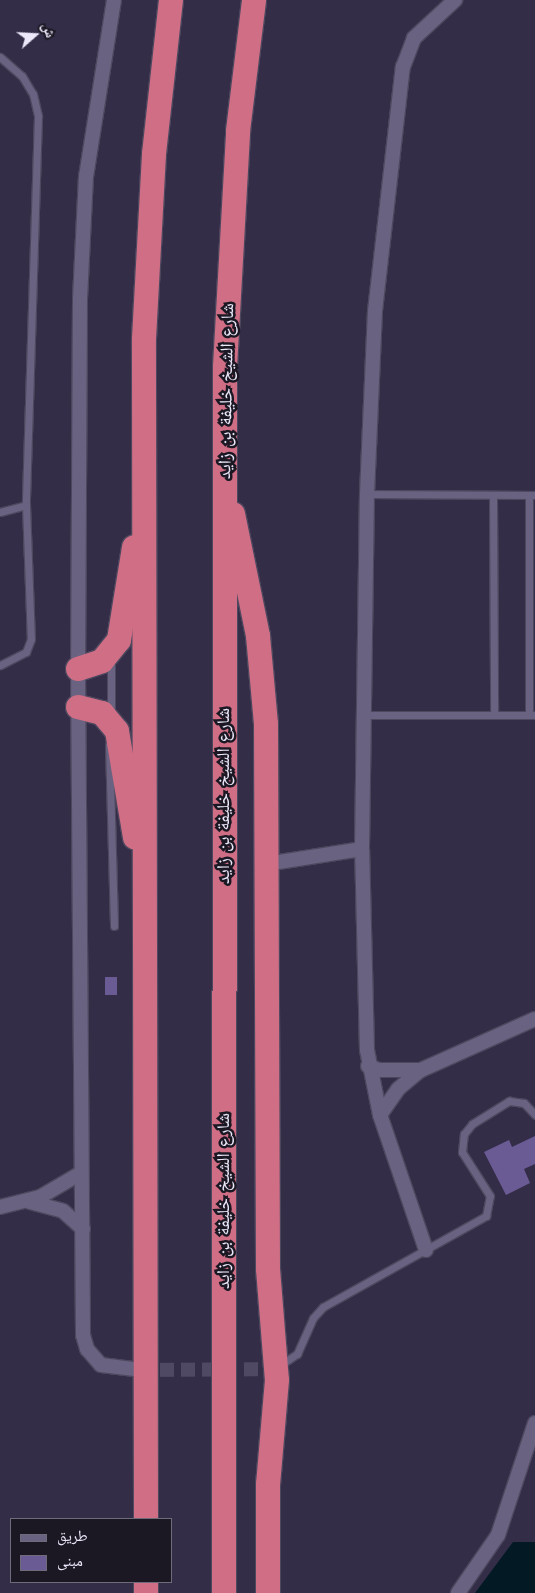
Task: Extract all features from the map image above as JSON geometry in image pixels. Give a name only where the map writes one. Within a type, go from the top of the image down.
[{"type":"highway","points":[[146,1518],[144,339],[148,226],[171,0]]},
{"type":"highway","name":"شارع الشيخ خليفة بن زايد","points":[[224,1593],[224,479],[230,242],[242,84],[254,0]]},
{"type":"highway","points":[[224,479],[248,581],[262,666],[266,864],[268,1269],[273,1368],[268,1484],[268,1593]]},
{"type":"highway","points":[[78,669],[96,665],[110,655],[122,631],[129,573],[144,504]]},
{"type":"highway","points":[[78,707],[96,710],[111,721],[119,737],[130,815],[145,880]]},
{"type":"street","points":[[114,0],[98,84],[84,219],[78,669],[82,1229],[84,1336],[87,1350],[96,1361],[108,1368],[139,1370]]},
{"type":"street","points":[[426,1250],[380,1115],[368,1066],[363,986],[362,849],[366,715],[368,494],[375,311],[403,67],[409,48],[420,30],[455,0]]},
{"type":"street","points":[[266,864],[362,849]]},
{"type":"street","points":[[380,1115],[398,1089],[421,1070],[535,1019]]},
{"type":"street","points":[[368,1066],[379,1070],[421,1070]]},
{"type":"street","points":[[0,1207],[24,1202],[54,1191],[82,1174]]},
{"type":"street","points":[[24,1202],[38,1202],[63,1211],[82,1229]]},
{"type":"street","points":[[458,1593],[498,1535],[535,1423]]},
{"type":"lane","points":[[0,665],[26,652],[31,639],[26,505],[38,116],[29,88],[22,76],[2,60]]},
{"type":"lane","points":[[366,715],[532,715],[532,495],[368,494]]},
{"type":"lane","points":[[493,495],[494,715]]},
{"type":"lane","points":[[0,512],[26,505]]},
{"type":"lane","points":[[110,655],[113,681],[108,747],[114,926]]},
{"type":"lane","points":[[273,1368],[297,1354],[313,1318],[323,1307],[482,1219],[490,1207],[490,1196],[462,1152],[462,1140],[467,1129],[508,1101],[524,1103],[535,1115]]},
{"type":"water","points":[[513,1542],[535,1542],[535,1593],[475,1593]]},
{"type":"building","points":[[105,977],[117,977],[117,995],[105,995]]},
{"type":"building","points":[[535,1136],[535,1164],[524,1169],[530,1183],[506,1195],[484,1152],[509,1140],[512,1147]]},
{"type":"tunnel","points":[[139,1370],[270,1369]]}]
